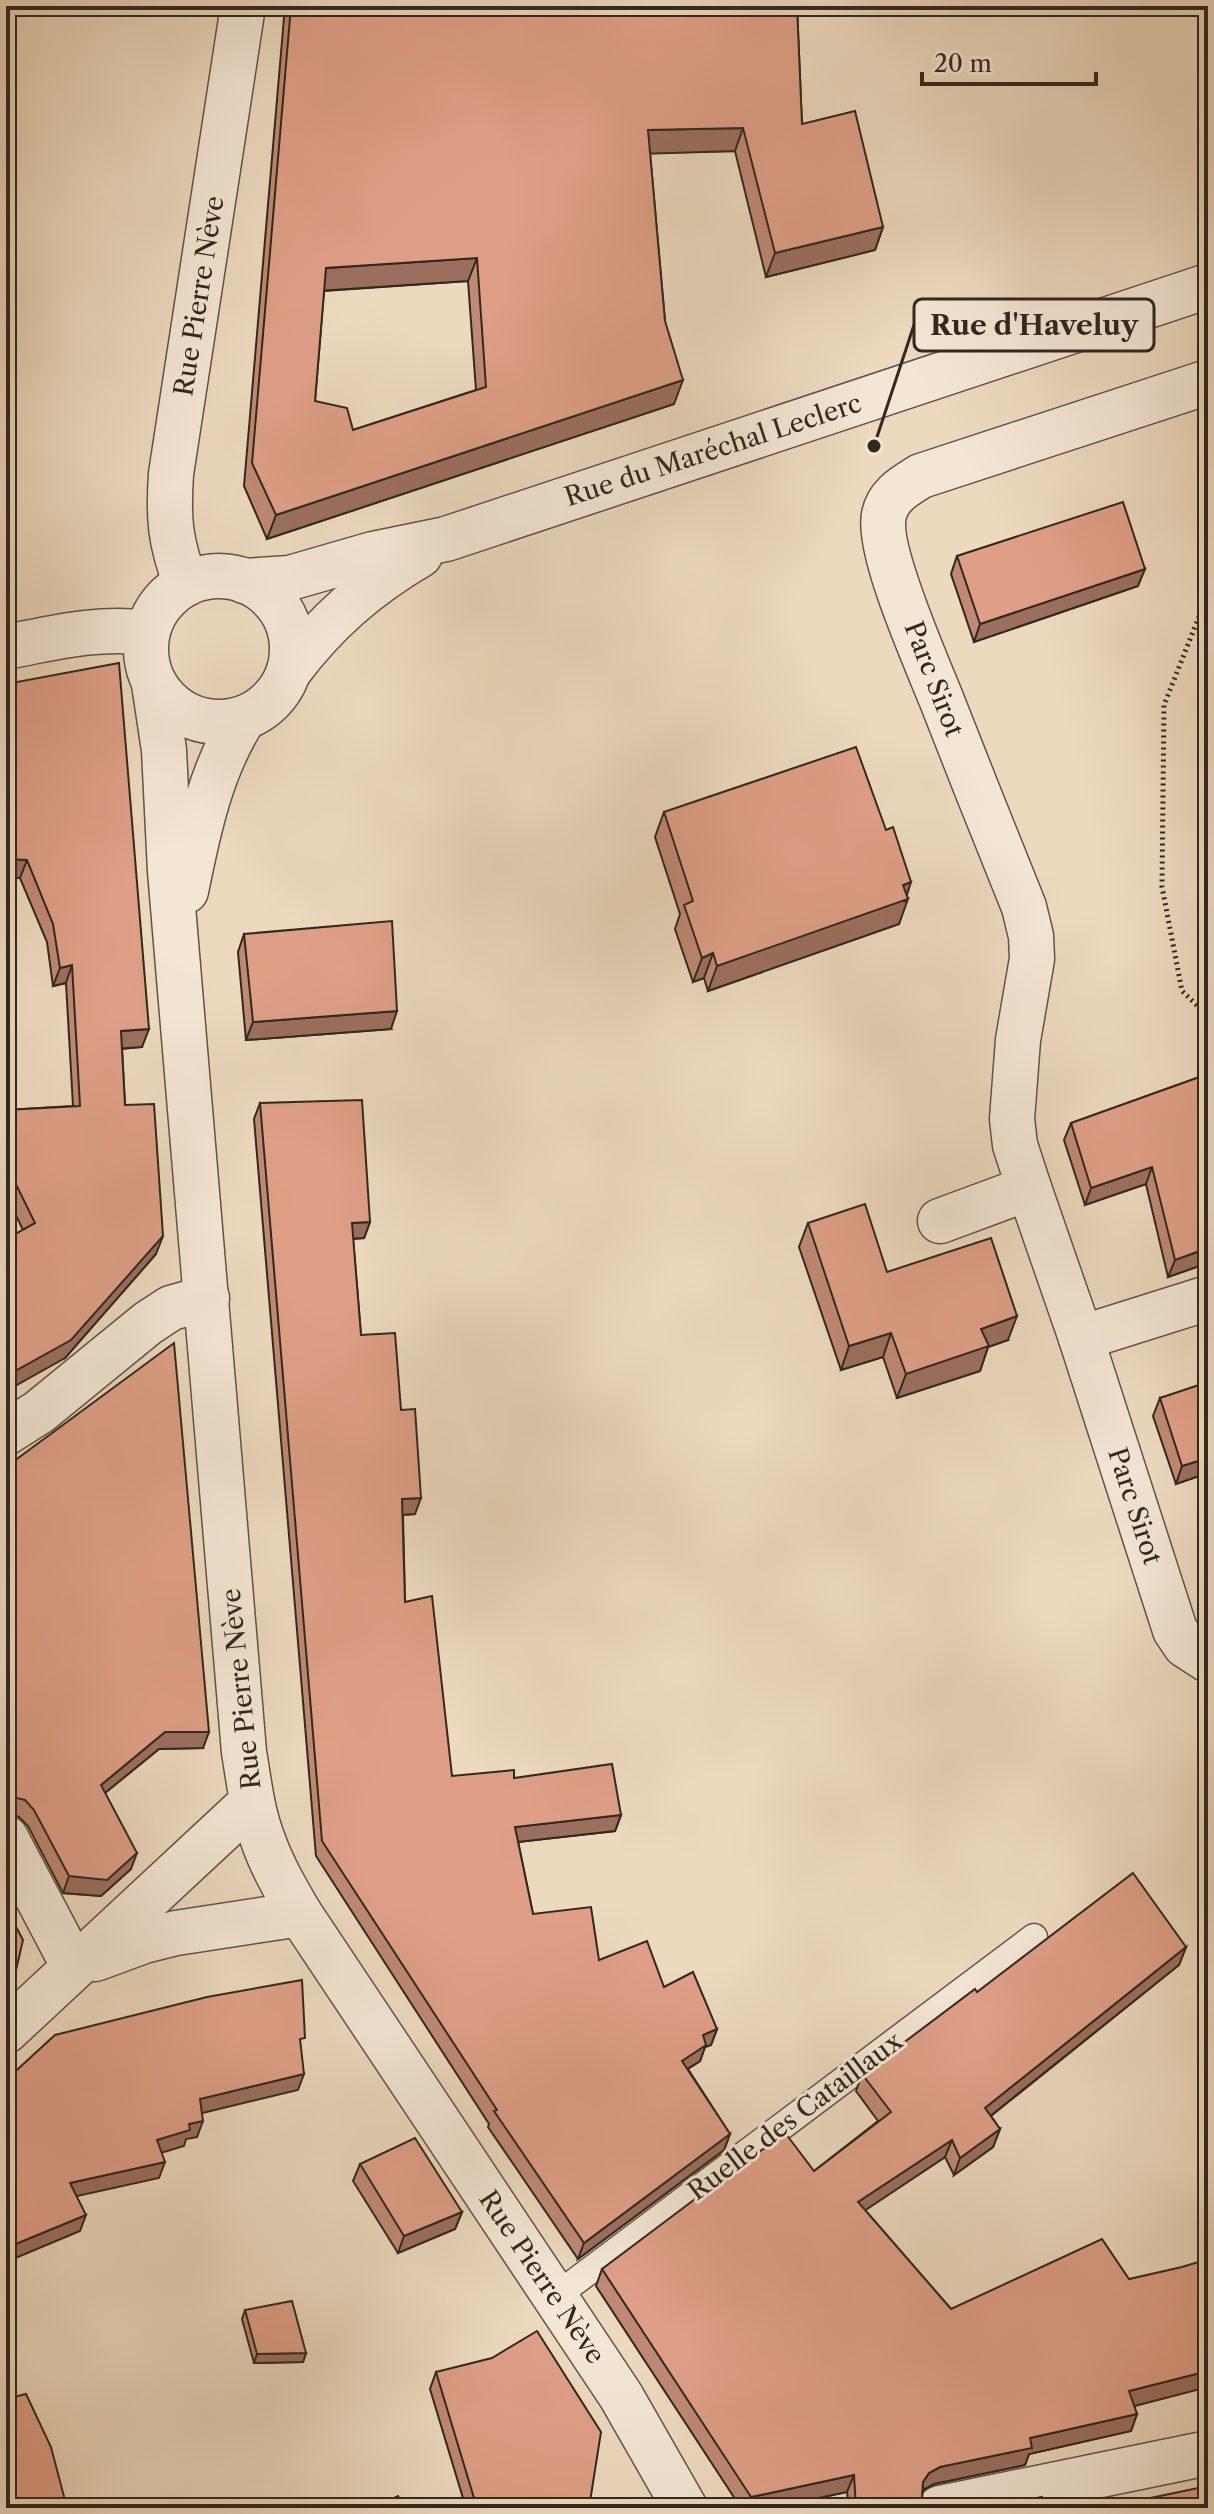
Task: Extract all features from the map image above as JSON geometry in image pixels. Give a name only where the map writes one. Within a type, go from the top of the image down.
[{"type":"street","name":"Rue Pierre Nève","points":[[186,584],[170,529],[171,474],[243,6]]},
{"type":"street","name":"Rue du Maréchal Leclerc","points":[[244,581],[290,578],[373,554],[446,539],[1208,286]]},
{"type":"street","name":"Parc Sirot","points":[[1208,382],[921,476],[891,498],[884,514],[883,533],[910,621],[1024,907],[1031,936],[1032,959],[1018,1040],[1012,1119],[1015,1145],[1175,1630],[1185,1645],[1208,1660]]},
{"type":"street","name":"Rue du Maréchal Leclerc","points":[[289,671],[324,628],[357,597],[446,539]]},
{"type":"street","points":[[209,577],[244,581],[263,592],[289,627],[292,649],[289,671],[272,699],[244,718],[221,723],[188,716],[169,702],[154,684],[145,654],[147,633],[161,604],[186,584],[209,577]]},
{"type":"street","points":[[6,647],[89,631],[147,633]]},
{"type":"street","name":"Rue Pierre Nève","points":[[154,684],[164,750],[170,871],[243,1737],[252,1802],[262,1837],[275,1869],[300,1914],[621,2396],[685,2508]]},
{"type":"street","name":"Rue Pierre Nève","points":[[177,941],[207,803],[223,755],[244,718]]},
{"type":"street","points":[[940,1221],[1029,1188]]},
{"type":"street","points":[[6,1433],[65,1392],[148,1323],[171,1308],[207,1298]]},
{"type":"street","points":[[1081,1338],[1208,1298]]},
{"type":"street","points":[[6,2031],[252,1802]]},
{"type":"street","points":[[6,1838],[74,1967]]},
{"type":"street","points":[[74,1967],[154,1938],[300,1914]]},
{"type":"street","points":[[940,2508],[1208,2453]]},
{"type":"lane","name":"Ruelle des Cataillaux","points":[[556,2296],[1034,1937]]},
{"type":"path","points":[[1208,594],[1164,705],[1162,887],[1182,991],[1208,1016]]},
{"type":"building","points":[[291,6],[797,6],[802,124],[855,111],[883,227],[775,253],[743,128],[648,130],[665,321],[683,380],[276,515],[252,463]],"holes":[[[477,258],[486,387],[353,430],[347,408],[315,401],[326,268]]]},
{"type":"building","points":[[1123,502],[1145,569],[980,624],[957,556]]},
{"type":"building","points":[[119,663],[149,1029],[121,1031],[125,1105],[154,1104],[163,1236],[71,1340],[6,1376],[6,1239],[35,1223],[6,1164],[6,1110],[80,1106],[72,965],[60,968],[53,924],[27,860],[6,859],[6,684]]},
{"type":"building","points":[[856,747],[886,830],[893,827],[911,882],[903,885],[908,899],[717,966],[713,953],[702,958],[684,905],[693,901],[664,812]]},
{"type":"building","points":[[392,921],[397,1011],[253,1022],[244,934]]},
{"type":"building","points":[[1208,1074],[1208,1149],[1205,1150],[1208,1159],[1208,1248],[1175,1260],[1152,1167],[1091,1188],[1071,1123]]},
{"type":"building","points":[[362,1100],[370,1222],[352,1223],[361,1335],[395,1333],[401,1410],[415,1409],[421,1498],[402,1499],[405,1602],[432,1596],[452,1776],[514,1770],[514,1778],[612,1764],[621,1815],[515,1827],[533,1914],[591,1907],[599,1960],[647,1941],[664,1987],[693,1972],[717,2029],[703,2035],[706,2045],[682,2061],[730,2134],[584,2243],[494,2111],[497,2110],[322,1841],[260,1103]]},
{"type":"building","points":[[865,1204],[887,1272],[991,1238],[1017,1316],[981,1329],[989,1346],[906,1374],[891,1333],[849,1346],[808,1223]]},
{"type":"building","points":[[174,1343],[209,1732],[165,1732],[101,1785],[137,1853],[107,1880],[69,1876],[34,1810],[25,1800],[6,1798],[6,1467]]},
{"type":"building","points":[[1208,1382],[1208,1458],[1182,1466],[1160,1398]]},
{"type":"building","points":[[1133,1873],[1186,1947],[985,2108],[1000,2129],[960,2158],[952,2140],[858,2202],[951,2309],[1102,2239],[1129,2279],[1208,2259],[1208,2371],[1129,2391],[1137,2414],[1030,2438],[1032,2448],[940,2467],[929,2473],[923,2482],[922,2497],[928,2508],[856,2508],[854,2475],[751,2497],[602,2269],[786,2134],[814,2171],[891,2112],[862,2074],[975,1989],[977,1992]]},
{"type":"building","points":[[6,1908],[23,1940],[14,1979],[6,1986]]},
{"type":"building","points":[[302,1980],[305,2038],[300,2039],[304,2074],[200,2099],[203,2121],[189,2124],[190,2130],[157,2140],[165,2162],[70,2183],[86,2215],[6,2248],[6,2080],[55,2035],[207,1997]]},
{"type":"building","points":[[415,2138],[462,2212],[404,2236],[360,2164]]},
{"type":"building","points":[[292,2301],[306,2353],[257,2354],[245,2310]]},
{"type":"building","points":[[537,2331],[601,2432],[589,2508],[477,2508],[436,2372],[492,2358]]},
{"type":"building","points":[[26,2394],[51,2447],[67,2508],[6,2508],[6,2399]]},
{"type":"building","points":[[1208,2486],[1208,2508],[1102,2508]]},
{"type":"building","points":[[398,2496],[404,2508],[373,2508]]},
{"type":"building","points":[[1042,2497],[1045,2508],[987,2508]]},
{"type":"place","name":"Rue d'Haveluy","points":[[874,446]]}]
